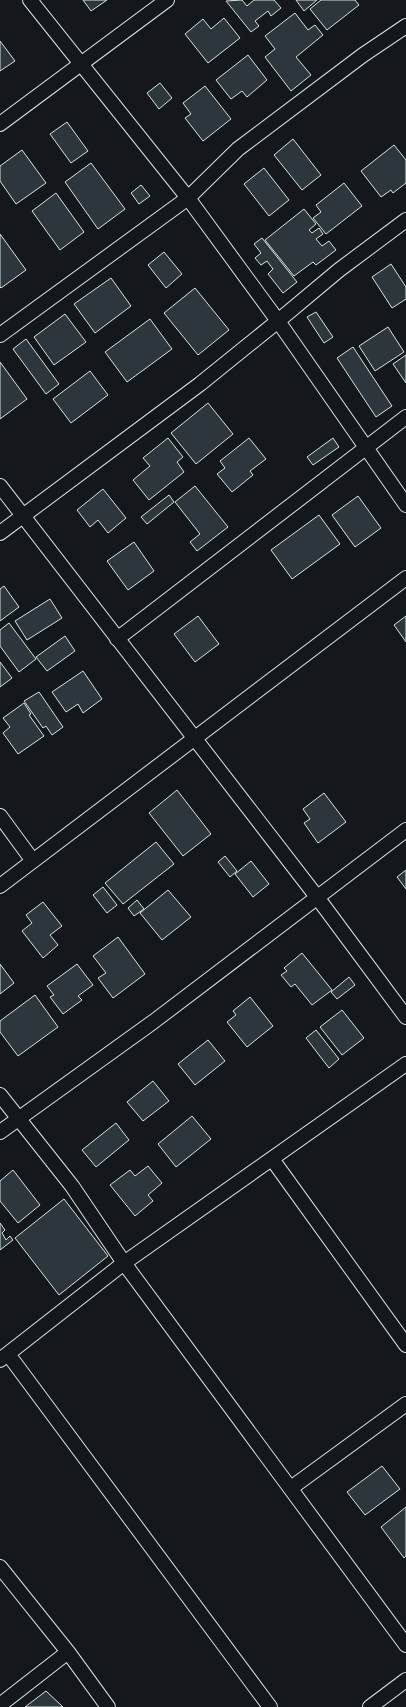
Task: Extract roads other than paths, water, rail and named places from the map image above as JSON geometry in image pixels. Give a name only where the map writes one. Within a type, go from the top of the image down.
[{"type":"street","points":[[30,0],[188,198],[278,321],[406,505]]},
{"type":"street","points":[[0,124],[167,0]]},
{"type":"street","points":[[0,335],[188,198],[238,150],[364,55],[406,26]]},
{"type":"street","points":[[0,533],[200,384],[339,270],[406,220]]},
{"type":"street","points":[[117,639],[406,417]]},
{"type":"street","points":[[0,486],[317,897],[406,1017]]},
{"type":"street","points":[[0,886],[406,578]]},
{"type":"street","points":[[0,816],[33,861]]},
{"type":"street","points":[[0,1132],[153,1022],[406,830]]},
{"type":"street","points":[[270,1707],[4,1357],[124,1263],[406,1064]]},
{"type":"street","points":[[0,1095],[72,1186],[124,1263],[406,1645]]},
{"type":"street","points":[[272,1159],[406,1345]]},
{"type":"street","points":[[291,1488],[406,1404]]},
{"type":"street","points":[[0,1567],[68,1652],[108,1707]]},
{"type":"street","points":[[0,1705],[68,1652]]},
{"type":"street","points":[[370,1707],[406,1680]]}]
